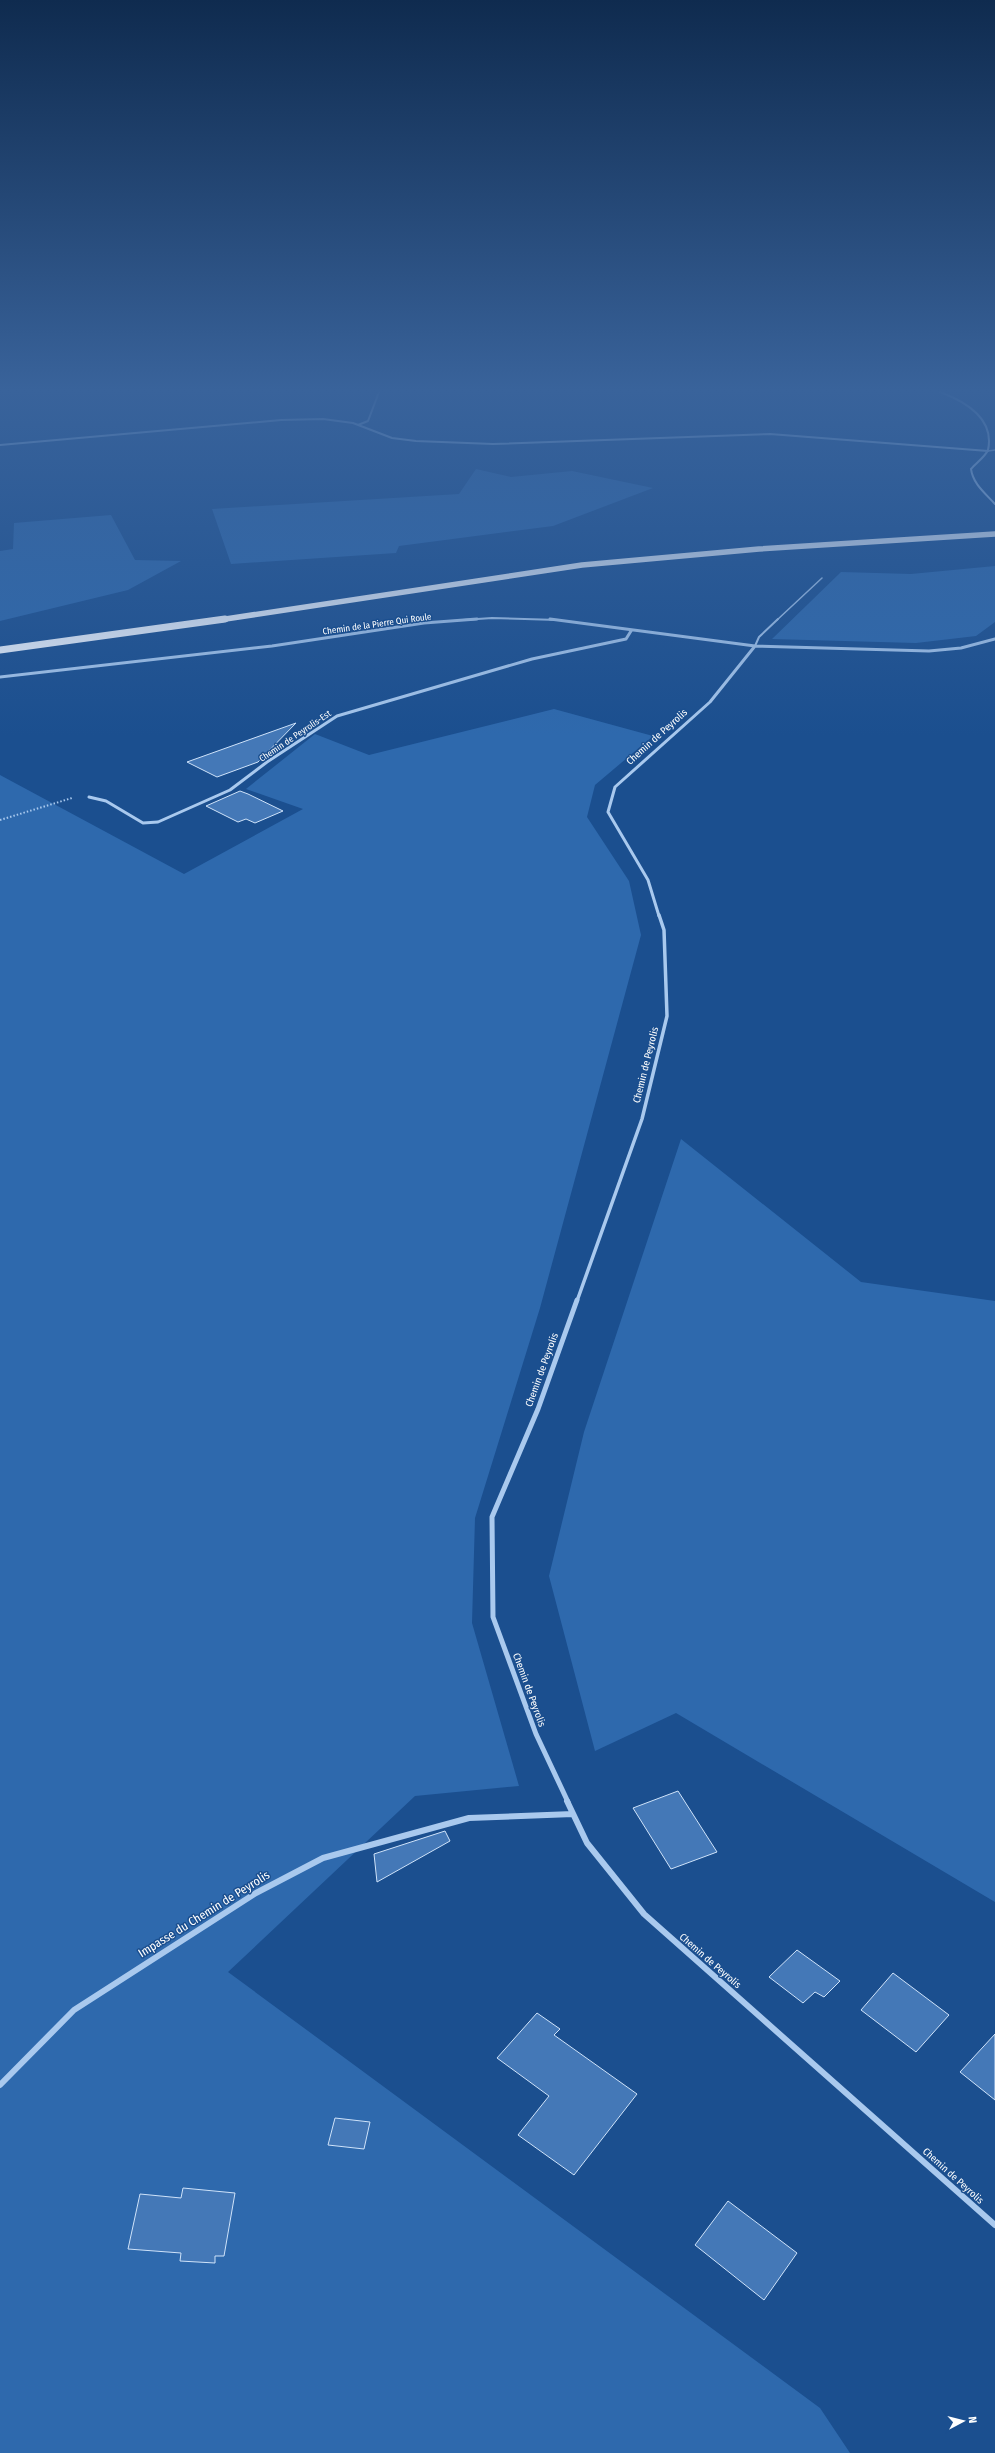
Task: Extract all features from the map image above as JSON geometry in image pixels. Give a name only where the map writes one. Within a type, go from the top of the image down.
[{"type":"main road","points":[[0,650],[188,626],[420,588],[623,560],[731,550],[995,534]]},
{"type":"street","name":"Chemin de la Pierre Qui Roule","points":[[0,677],[272,646],[424,623],[492,618],[549,619],[631,631],[755,646]]},
{"type":"street","name":"Chemin de Peyrolis-Est","points":[[89,797],[106,801],[142,822],[158,822],[230,790],[267,762],[337,716],[532,659],[626,639],[631,631]]},
{"type":"street","points":[[755,646],[929,651],[961,648],[995,639]]},
{"type":"street","name":"Chemin de Peyrolis","points":[[755,646],[710,702],[615,787],[608,812],[648,880],[664,930],[667,1016],[642,1118],[538,1409],[492,1517],[493,1616],[536,1734],[587,1842],[644,1914],[995,2225]]},
{"type":"street","name":"Impasse du Chemin de Peyrolis","points":[[0,2085],[74,2010],[256,1892],[323,1858],[470,1818],[573,1814]]},
{"type":"lane","points":[[755,646],[759,637],[822,578]]},
{"type":"path","points":[[0,820],[66,799],[89,797]]},
{"type":"shaded area","points":[[254,506],[604,506],[553,526],[399,546],[396,553],[231,564],[212,509]]},
{"type":"shaded area","points":[[111,515],[135,560],[181,561],[128,590],[0,621],[0,551],[13,549],[14,523]]},
{"type":"shaded area","points":[[995,566],[995,622],[976,636],[916,643],[772,639],[841,572],[911,574]]},
{"type":"shaded area","points":[[554,709],[653,736],[595,785],[587,817],[629,881],[641,935],[540,1308],[475,1518],[472,1623],[519,1786],[415,1796],[228,1972],[820,2408],[850,2453],[0,2453],[0,775],[184,874],[303,809],[246,789],[315,734],[369,755]]},
{"type":"shaded area","points":[[681,1139],[861,1282],[995,1301],[995,1902],[676,1713],[595,1751],[549,1576],[584,1432]]},
{"type":"building","points":[[296,723],[258,762],[217,777],[187,762]]},
{"type":"building","points":[[240,791],[283,811],[255,823],[246,819],[238,822],[206,806]]},
{"type":"building","points":[[678,1791],[717,1852],[671,1869],[633,1808]]},
{"type":"building","points":[[445,1831],[450,1841],[377,1882],[374,1854]]},
{"type":"building","points":[[797,1950],[840,1981],[824,1997],[815,1992],[803,2003],[769,1977]]},
{"type":"building","points":[[893,1973],[949,2015],[916,2052],[861,2010]]},
{"type":"building","points":[[537,2013],[560,2029],[554,2035],[637,2094],[574,2175],[518,2135],[549,2096],[497,2058]]},
{"type":"building","points":[[995,2034],[995,2100],[960,2072]]},
{"type":"building","points":[[335,2118],[370,2122],[364,2149],[328,2145]]},
{"type":"building","points":[[183,2188],[235,2193],[224,2256],[215,2256],[215,2263],[180,2261],[181,2253],[128,2249],[140,2194],[181,2198]]},
{"type":"building","points":[[728,2201],[797,2253],[764,2300],[695,2245]]}]
